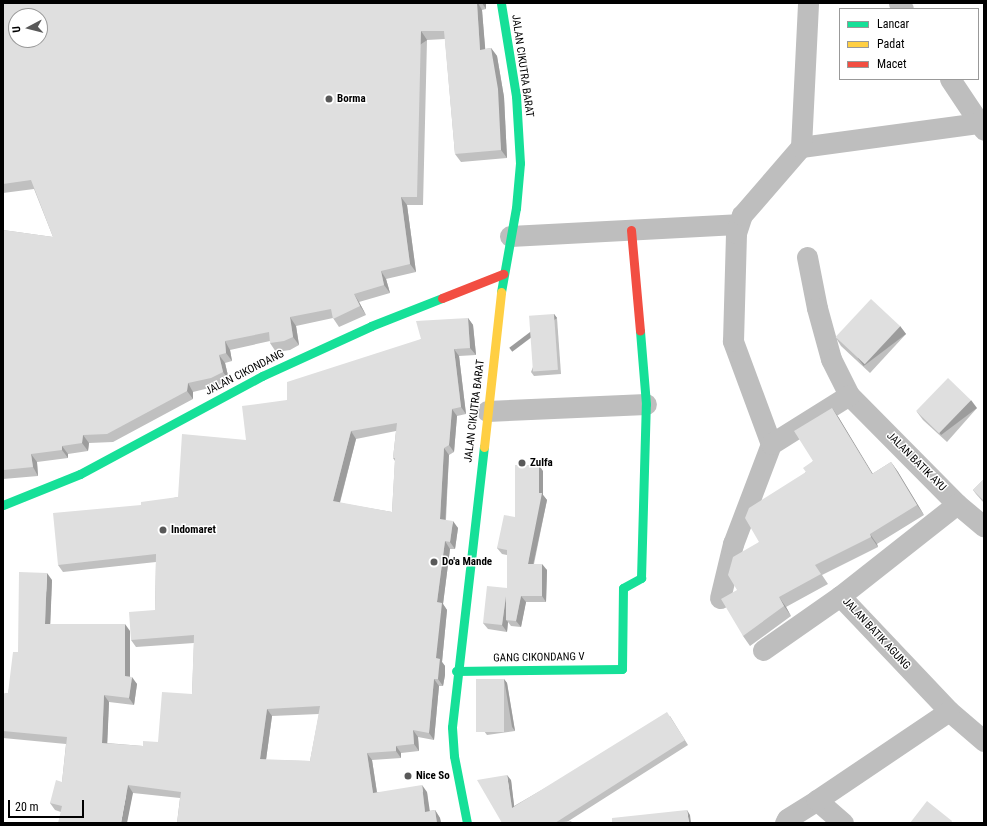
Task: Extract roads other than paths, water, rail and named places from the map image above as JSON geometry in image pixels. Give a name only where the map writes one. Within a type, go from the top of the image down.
[{"type":"street","name":"JALAN CIKUTRA BARAT","points":[[467,823],[454,756],[452,727],[456,671],[503,274],[520,163],[516,96],[501,3]]},
{"type":"street","points":[[771,444],[733,342],[738,224],[742,216],[801,147],[808,3]]},
{"type":"street","points":[[801,147],[982,126],[951,80]]},
{"type":"street","points":[[510,236],[738,224]]},
{"type":"street","points":[[487,411],[646,404],[631,230]]},
{"type":"street","name":"JALAN BATIK AYU","points":[[806,257],[817,308],[831,359],[849,395],[957,504],[984,527]]},
{"type":"street","name":"JALAN CIKONDANG","points":[[3,505],[80,474],[262,376],[371,326],[503,274]]},
{"type":"street","points":[[720,598],[733,544],[771,444],[849,395]]},
{"type":"street","name":"GANG CIKONDANG V","points":[[456,671],[622,669],[623,588],[641,578],[646,404]]},
{"type":"street","name":"JALAN BATIK AGUNG","points":[[957,504],[840,596],[949,711],[984,741]]},
{"type":"street","points":[[763,650],[840,596]]},
{"type":"street","points":[[785,823],[787,819],[949,711]]},
{"type":"street","points":[[817,800],[843,823]]},
{"type":"place","name":"Borma","points":[[329,99]]},
{"type":"place","name":"Zulfa","points":[[522,463]]},
{"type":"place","name":"Indomaret","points":[[163,530]]},
{"type":"place","name":"Do'a Mande","points":[[434,562]]},
{"type":"place","name":"Nice So","points":[[408,776]]}]
